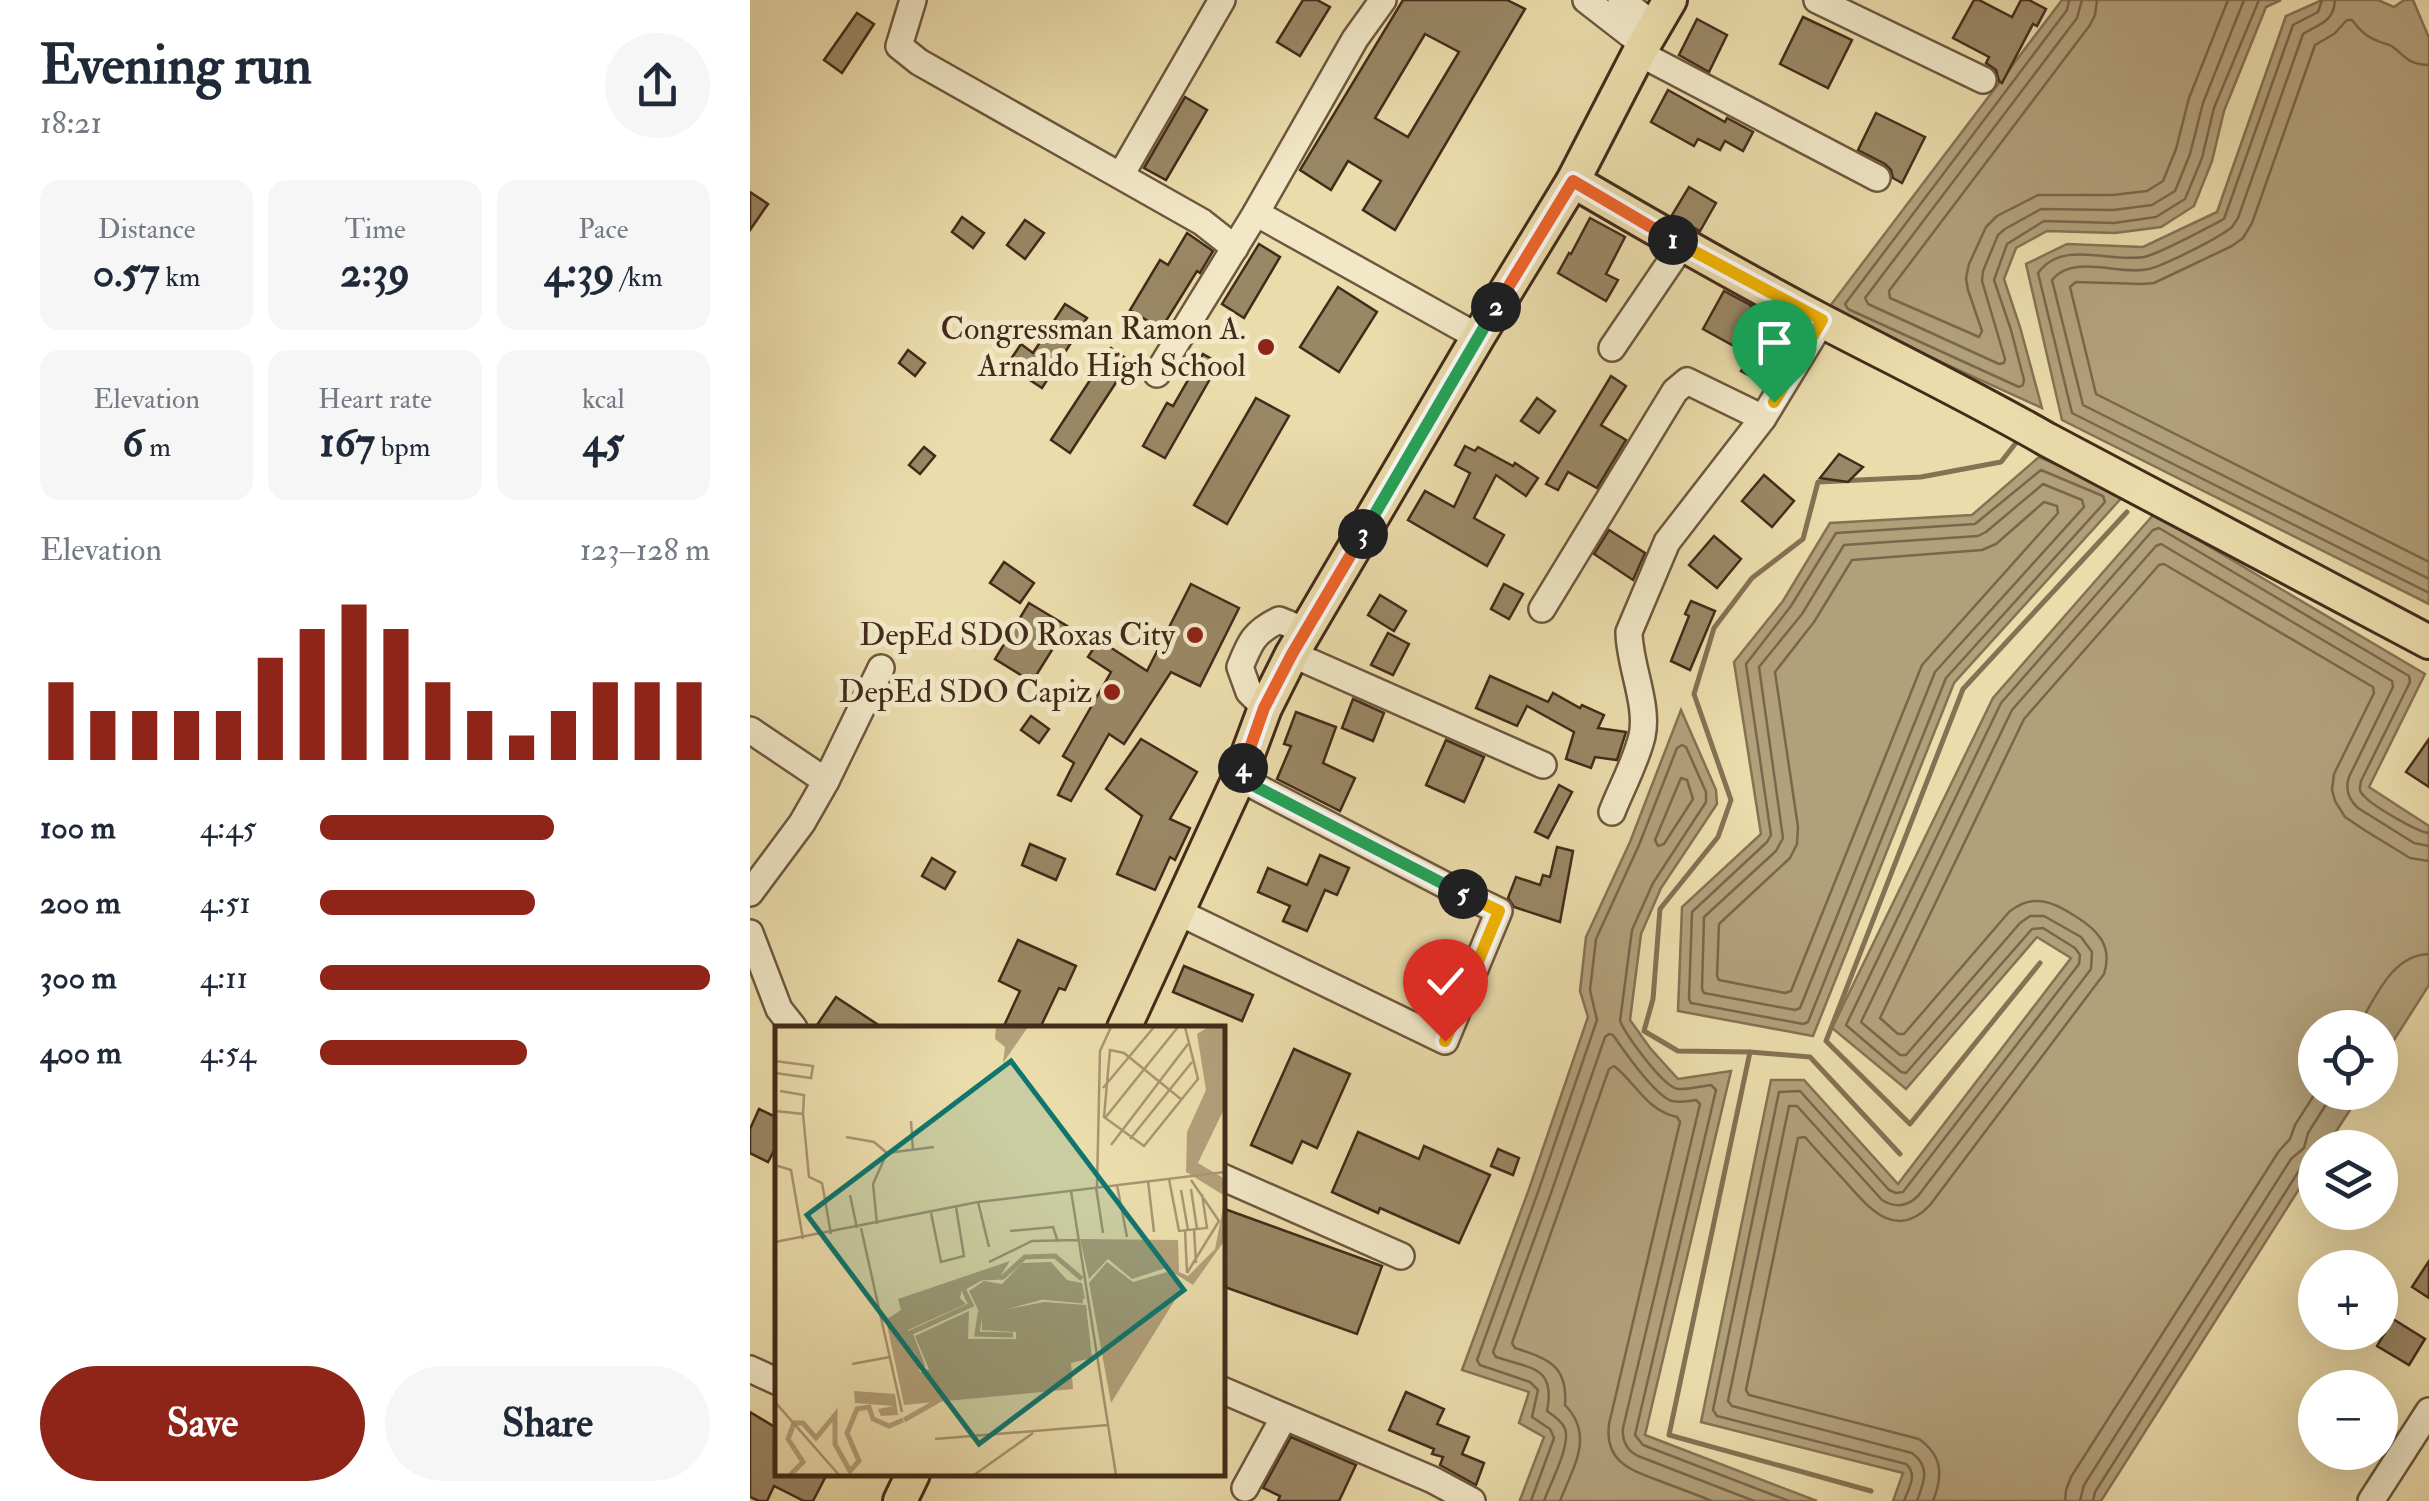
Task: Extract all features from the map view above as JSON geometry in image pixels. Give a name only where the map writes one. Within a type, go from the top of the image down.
[{"type":"main road","points":[[1125,1026],[1239,778],[1264,708],[1299,642],[1573,181],[1652,31]]},
{"type":"main road","points":[[1573,181],[1682,245],[2429,642]]},
{"type":"main road","points":[[900,1501],[911,1476]]},
{"type":"street","points":[[913,0],[899,46],[919,62],[1202,222],[1235,248]]},
{"type":"street","points":[[1121,175],[1222,0]]},
{"type":"street","points":[[1158,374],[1354,39],[1383,0]]},
{"type":"street","points":[[1586,0],[1652,31],[1877,178]]},
{"type":"street","points":[[1622,0],[1652,31]]},
{"type":"street","points":[[1817,0],[1983,80]]},
{"type":"street","points":[[1256,212],[1478,337]]},
{"type":"street","points":[[1612,348],[1682,245]]},
{"type":"street","points":[[1612,812],[1643,734],[1629,632],[1667,542],[1763,418],[1822,320]]},
{"type":"street","points":[[1542,609],[1674,391],[1687,381],[1763,418]]},
{"type":"street","points":[[1299,642],[1543,765]]},
{"type":"street","points":[[750,894],[802,823],[826,782],[881,668]]},
{"type":"street","points":[[750,730],[826,782]]},
{"type":"street","points":[[1178,912],[1445,1041],[1499,911],[1239,778]]},
{"type":"street","points":[[750,933],[779,1009],[792,1026]]},
{"type":"street","points":[[1225,1178],[1401,1256]]},
{"type":"street","points":[[750,1368],[775,1380]]},
{"type":"street","points":[[1225,1391],[1433,1480],[1472,1501]]},
{"type":"street","points":[[2371,1501],[2429,1411]]},
{"type":"street","points":[[1245,1488],[1284,1417]]},
{"type":"water","points":[[2062,0],[2281,0],[2266,7],[2224,111],[2212,161],[2194,206],[2161,227],[2115,233],[2047,231],[2016,248],[2004,279],[2042,408],[1827,310]]},
{"type":"water","points":[[2322,0],[2378,0],[2394,7],[2404,0],[2413,0],[2429,38],[2429,604],[2062,420],[2026,264],[2067,244],[2143,247],[2217,212],[2286,16]]},
{"type":"water","points":[[2039,457],[2125,494],[1954,683],[1813,1036],[1678,1011],[1682,907],[1761,834],[1734,662],[1783,601],[1830,523],[1972,515]]},
{"type":"water","points":[[2154,514],[2425,674],[2369,787],[2429,826],[2429,985],[2398,1034],[2398,1010],[2298,1010],[2298,1110],[2350,1110],[2337,1130],[2298,1130],[2298,1191],[2101,1501],[1893,1501],[1903,1473],[1701,1422],[1771,1080],[1804,1080],[1898,1184],[2071,958],[2037,937],[1906,1089],[1832,1028],[1993,698]]},
{"type":"water","points":[[1681,710],[1716,790],[1717,804],[1661,888],[1641,934],[1630,1020],[1678,1079],[1731,1071],[1645,1435],[1817,1501],[1522,1501],[1544,1437],[1519,1423],[1529,1392],[1462,1370],[1588,1017],[1580,991],[1586,937],[1630,842]]},
{"type":"building","points":[[1303,0],[1317,0],[1330,7],[1300,56],[1277,42]]},
{"type":"building","points":[[1403,0],[1507,0],[1525,9],[1395,230],[1363,210],[1381,181],[1348,161],[1331,190],[1300,170]],"holes":[[[1425,34],[1459,52],[1408,137],[1375,118]]]},
{"type":"building","points":[[1974,0],[2012,17],[2021,0],[2046,9],[2037,26],[2033,24],[2002,83],[1996,70],[1986,63],[1989,57],[1953,38]]},
{"type":"building","points":[[857,13],[874,24],[842,73],[824,60]]},
{"type":"building","points":[[1803,17],[1852,40],[1828,88],[1780,64]]},
{"type":"building","points":[[1697,19],[1727,35],[1709,72],[1679,55]]},
{"type":"building","points":[[1668,90],[1725,122],[1727,118],[1753,132],[1743,151],[1725,141],[1720,150],[1698,139],[1694,146],[1651,122]]},
{"type":"building","points":[[1185,97],[1207,110],[1166,180],[1144,168]]},
{"type":"building","points":[[1876,113],[1925,137],[1902,183],[1893,178],[1885,164],[1858,150]]},
{"type":"building","points":[[1689,187],[1716,203],[1700,231],[1672,215]]},
{"type":"building","points":[[750,192],[768,204],[750,230]]},
{"type":"building","points":[[962,217],[984,233],[973,248],[952,232]]},
{"type":"building","points":[[1590,218],[1625,237],[1606,274],[1618,280],[1606,301],[1558,273]]},
{"type":"building","points":[[1025,220],[1044,233],[1025,259],[1007,245]]},
{"type":"building","points":[[1187,233],[1213,251],[1161,329],[1130,310],[1160,260],[1168,265]]},
{"type":"building","points":[[1259,244],[1280,257],[1244,318],[1222,304]]},
{"type":"building","points":[[1338,287],[1377,312],[1339,372],[1300,347]]},
{"type":"building","points":[[1724,291],[1794,335],[1765,384],[1741,371],[1750,355],[1703,329]]},
{"type":"building","points":[[1065,304],[1087,318],[1042,388],[1007,365],[1021,344],[1033,353]]},
{"type":"building","points":[[1111,348],[1130,361],[1070,453],[1051,440]]},
{"type":"building","points":[[908,350],[925,363],[915,376],[899,363]]},
{"type":"building","points":[[1203,354],[1219,363],[1165,458],[1143,446],[1167,403],[1173,406]]},
{"type":"building","points":[[1611,376],[1626,386],[1601,425],[1626,440],[1597,488],[1568,472],[1558,490],[1546,484]]},
{"type":"building","points":[[1256,398],[1289,416],[1227,524],[1194,505]]},
{"type":"building","points":[[1537,398],[1555,411],[1539,433],[1521,421]]},
{"type":"building","points":[[1465,446],[1475,451],[1478,447],[1513,466],[1515,463],[1538,478],[1526,496],[1496,475],[1474,518],[1504,535],[1487,566],[1408,520],[1425,491],[1454,507],[1470,473],[1455,465]]},
{"type":"building","points":[[924,447],[935,456],[920,474],[909,465]]},
{"type":"building","points":[[1839,454],[1863,467],[1848,482],[1820,478]]},
{"type":"building","points":[[1764,475],[1794,501],[1772,527],[1742,501]]},
{"type":"building","points":[[1609,530],[1645,553],[1633,580],[1594,554]]},
{"type":"building","points":[[1714,536],[1741,559],[1717,588],[1689,565]]},
{"type":"building","points":[[1004,562],[1034,583],[1020,603],[990,583]]},
{"type":"building","points":[[1191,584],[1239,608],[1200,686],[1171,672],[1124,744],[1109,734],[1071,801],[1058,795],[1074,763],[1063,756],[1111,672],[1088,657],[1099,640],[1147,671]]},
{"type":"building","points":[[1504,584],[1523,594],[1509,619],[1491,609]]},
{"type":"building","points":[[1380,595],[1406,611],[1394,631],[1368,615]]},
{"type":"building","points":[[1691,601],[1715,611],[1690,670],[1671,661]]},
{"type":"building","points":[[1029,603],[1067,626],[1032,682],[995,659]]},
{"type":"building","points":[[1388,633],[1409,644],[1393,675],[1371,665]]},
{"type":"building","points":[[1490,676],[1548,702],[1553,693],[1580,708],[1582,705],[1604,715],[1598,728],[1626,732],[1617,760],[1595,757],[1591,768],[1566,759],[1574,732],[1527,706],[1517,726],[1476,708]]},
{"type":"building","points":[[1353,699],[1384,713],[1373,741],[1342,728]]},
{"type":"building","points":[[1296,712],[1336,727],[1323,763],[1355,778],[1340,811],[1277,779],[1291,746],[1284,744]]},
{"type":"building","points":[[1031,716],[1049,729],[1039,743],[1021,730]]},
{"type":"building","points":[[1141,739],[1197,772],[1170,819],[1190,828],[1175,860],[1170,857],[1155,890],[1117,874],[1142,816],[1106,789]]},
{"type":"building","points":[[2429,739],[2429,787],[2406,772]]},
{"type":"building","points":[[1446,740],[1484,757],[1464,802],[1426,785]]},
{"type":"building","points":[[1559,785],[1572,792],[1548,838],[1535,832]]},
{"type":"building","points":[[1030,844],[1065,859],[1056,880],[1022,865]]},
{"type":"building","points":[[1557,847],[1573,851],[1560,922],[1514,907],[1508,898],[1516,877],[1540,885],[1543,875],[1550,877]]},
{"type":"building","points":[[1320,855],[1349,868],[1337,895],[1325,890],[1307,931],[1283,921],[1290,906],[1258,892],[1268,868],[1307,885]]},
{"type":"building","points":[[932,858],[955,872],[945,889],[922,876]]},
{"type":"building","points":[[1018,940],[1076,966],[1065,990],[1059,988],[1041,1026],[1004,1026],[1020,991],[999,981]]},
{"type":"building","points":[[1184,966],[1253,995],[1242,1021],[1173,992]]},
{"type":"building","points":[[836,997],[880,1026],[816,1026]]},
{"type":"building","points":[[1294,1049],[1350,1074],[1317,1148],[1302,1141],[1292,1163],[1251,1145]]},
{"type":"building","points":[[759,1109],[775,1117],[775,1149],[768,1162],[750,1153],[750,1129]]},
{"type":"building","points":[[1358,1132],[1419,1159],[1424,1146],[1490,1175],[1459,1243],[1380,1208],[1378,1213],[1332,1192]]},
{"type":"building","points":[[1498,1149],[1519,1158],[1513,1175],[1491,1166]]},
{"type":"building","points":[[1225,1209],[1382,1266],[1357,1334],[1225,1287]]},
{"type":"building","points":[[2429,1261],[2429,1298],[2412,1287]]},
{"type":"building","points":[[2398,1322],[2425,1339],[2409,1365],[2384,1350],[2398,1350]]},
{"type":"building","points":[[1406,1392],[1444,1409],[1437,1424],[1469,1437],[1462,1454],[1484,1463],[1476,1485],[1440,1465],[1443,1457],[1432,1454],[1434,1449],[1389,1430]]},
{"type":"building","points":[[750,1412],[775,1427],[775,1476],[826,1476],[813,1501],[804,1501],[774,1486],[767,1501],[750,1497]]},
{"type":"building","points":[[1291,1437],[1356,1465],[1339,1501],[1278,1501],[1280,1496],[1263,1488]]},
{"type":"waterway","points":[[1871,1491],[1669,1435],[1750,1052],[1678,1051],[1644,1031],[1653,999],[1660,909],[1718,837],[1731,800],[1694,694],[1714,628],[1752,578],[1803,539],[1818,482],[1921,477],[2001,462],[2019,439]]},
{"type":"waterway","points":[[2040,963],[1910,1124],[1826,1041],[1963,689],[2127,512]]},
{"type":"waterway","points":[[1750,1052],[1810,1057],[1900,1154]]},
{"type":"place","name":"Congressman Ramon A. Arnaldo High School","points":[[1266,347]]},
{"type":"place","name":"DepEd SDO Roxas City","points":[[1195,635]]},
{"type":"place","name":"DepEd SDO Capiz","points":[[1112,692]]},
{"type":"route","points":[[1445,1041],[1499,911],[1239,778],[1264,708],[1292,654],[1573,181],[1822,320],[1774,402]]}]
